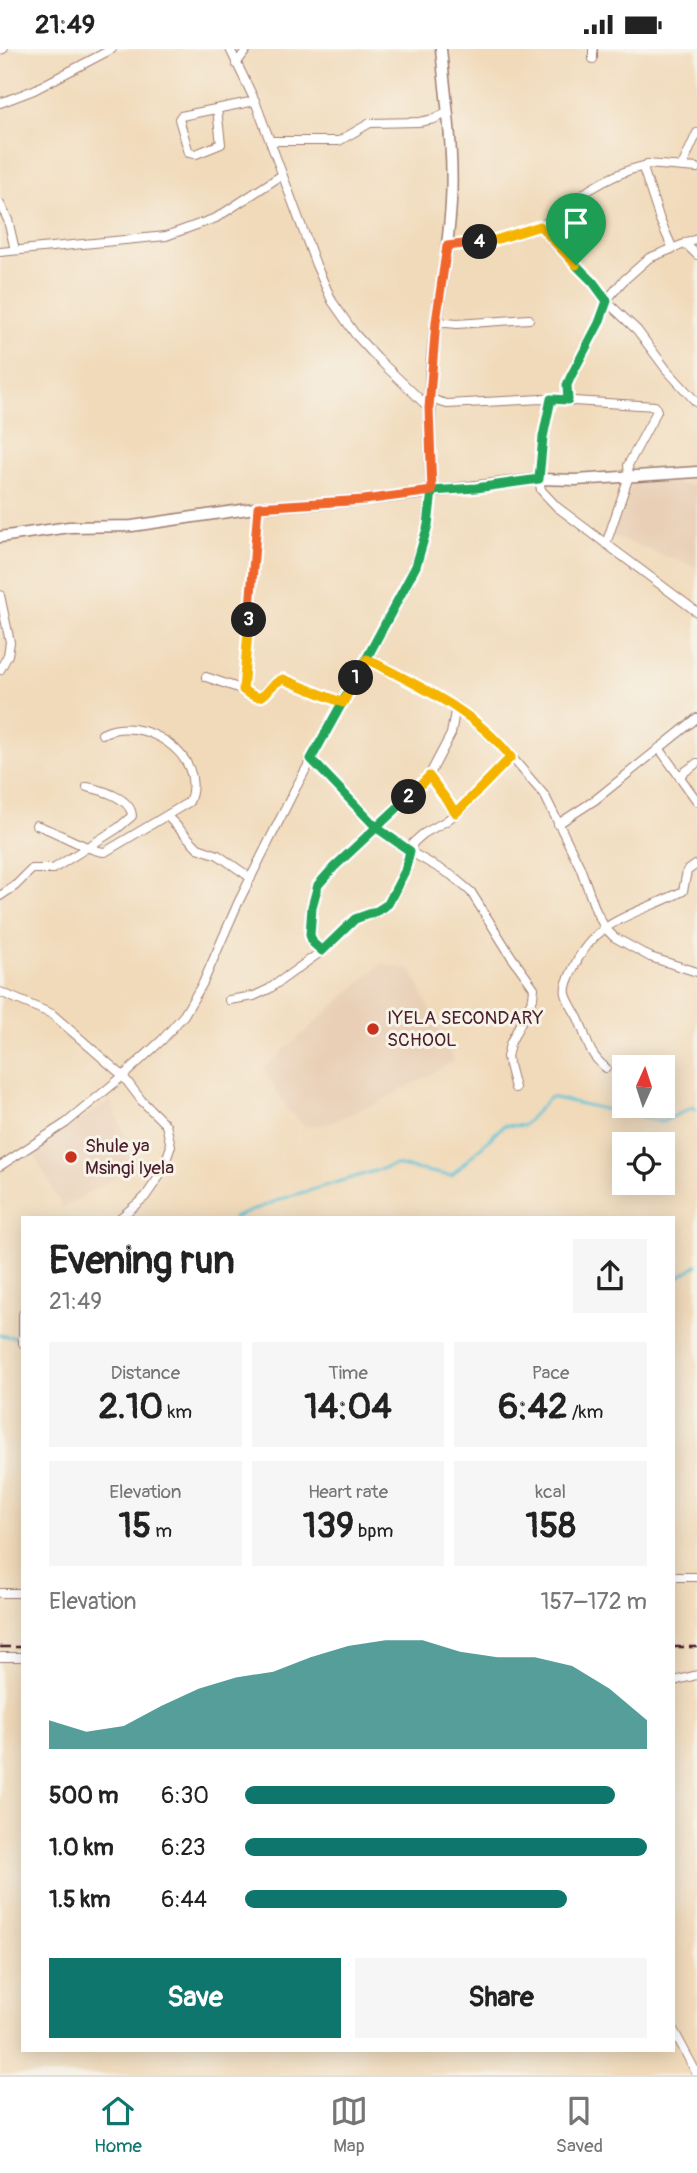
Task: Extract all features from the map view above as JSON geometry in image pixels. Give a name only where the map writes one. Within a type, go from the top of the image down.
[{"type":"street","points":[[0,103],[34,90],[112,49]]},
{"type":"street","points":[[230,49],[255,101],[332,301],[362,342],[429,404],[551,399],[655,406],[657,411],[628,465],[629,476],[606,544]]},
{"type":"street","points":[[236,64],[247,49]]},
{"type":"street","points":[[0,1166],[65,1123],[123,1076],[162,1040],[194,999],[311,759],[410,581],[420,556],[428,525],[432,491],[429,404],[451,202],[452,145],[441,49]]},
{"type":"street","points":[[593,49],[593,59]]},
{"type":"street","points":[[217,109],[221,144],[196,154],[189,153],[180,117],[217,109],[255,101]]},
{"type":"street","points":[[270,141],[339,141],[370,123],[419,122],[447,113]]},
{"type":"street","points":[[682,166],[697,133]]},
{"type":"street","points":[[447,246],[495,240],[540,226],[590,190],[633,168],[647,164],[697,168]]},
{"type":"street","points":[[644,166],[643,171],[672,247]]},
{"type":"street","points":[[0,252],[166,236],[216,218],[282,175]]},
{"type":"street","points":[[0,204],[8,220],[15,250]]},
{"type":"street","points":[[540,226],[593,282],[607,301],[637,330],[666,369],[697,403]]},
{"type":"street","points":[[568,400],[567,385],[599,323],[607,301],[640,265],[672,247],[697,239]]},
{"type":"street","points":[[685,243],[697,255]]},
{"type":"street","points":[[436,322],[457,324],[529,319]]},
{"type":"street","points":[[688,392],[697,385]]},
{"type":"street","points":[[551,399],[543,437],[539,479],[541,490],[548,499],[697,613]]},
{"type":"street","points":[[0,537],[69,527],[132,526],[258,507],[364,500],[539,479],[576,480],[697,472]]},
{"type":"street","points":[[243,690],[258,507]]},
{"type":"street","points":[[0,595],[10,642],[8,655],[0,670]]},
{"type":"street","points":[[367,659],[456,706],[511,757],[545,796],[572,849],[605,928],[626,945],[650,957],[697,972]]},
{"type":"street","points":[[206,677],[243,690],[255,698],[283,679],[343,703]]},
{"type":"street","points":[[322,951],[313,943],[310,935],[312,907],[318,885],[429,776],[451,734],[456,706]]},
{"type":"street","points":[[558,824],[595,800],[697,718]]},
{"type":"street","points":[[36,825],[95,852],[105,852],[186,805],[191,799],[191,778],[183,758],[174,747],[155,734],[118,728],[102,734]]},
{"type":"street","points":[[659,748],[697,801]]},
{"type":"street","points":[[229,1000],[254,996],[269,989],[322,951],[355,919],[388,904],[405,871],[413,843],[456,813],[511,757]]},
{"type":"street","points":[[311,759],[377,828],[451,875],[471,892],[534,988],[532,1002],[510,1044],[507,1057],[515,1089]]},
{"type":"street","points":[[679,776],[697,763]]},
{"type":"street","points":[[429,776],[456,813]]},
{"type":"street","points":[[0,896],[32,869],[53,869],[125,823],[133,813],[113,795],[87,787]]},
{"type":"street","points":[[167,816],[198,848],[218,855],[251,878]]},
{"type":"street","points":[[606,1068],[589,1050],[566,991],[579,955],[589,941],[605,928],[643,908],[681,893],[687,871],[697,864]]},
{"type":"street","points":[[0,992],[52,1014],[123,1076],[142,1101],[166,1125],[171,1146],[161,1174],[145,1197],[122,1216]]},
{"type":"street","points":[[675,1577],[697,1577]]},
{"type":"street","points":[[0,1593],[21,1593]]},
{"type":"street","points":[[0,1657],[21,1657]]},
{"type":"street","points":[[675,1681],[697,1675]]},
{"type":"street","points":[[675,2033],[697,2074]]},
{"type":"shaded area","points":[[633,478],[697,486],[697,568],[612,536]]},
{"type":"shaded area","name":"IYELA SECONDARY SCHOOL","points":[[382,963],[411,970],[454,1061],[379,1102],[327,1124],[305,1127],[287,1109],[264,1068]]},
{"type":"shaded area","points":[[110,1101],[138,1163],[63,1208],[32,1151]]},
{"type":"waterway","points":[[238,1216],[284,1198],[395,1165],[451,1176],[504,1125],[523,1126],[550,1097],[662,1122],[693,1107],[697,1110]]},
{"type":"waterway","points":[[675,1279],[697,1265]]},
{"type":"waterway","points":[[0,1335],[19,1338]]},
{"type":"railway","points":[[0,1647],[21,1647]]},
{"type":"railway","points":[[675,1647],[697,1647]]},
{"type":"place","name":"IYELA SECONDARY SCHOOL","points":[[373,1029]]},
{"type":"place","name":"Shule ya Msingi Iyela","points":[[71,1157]]},
{"type":"route","points":[[576,265],[540,226],[495,240],[447,246],[436,322],[429,408],[432,491],[364,500],[258,507],[243,690],[257,698],[283,679],[343,703],[367,659],[456,706],[511,757],[456,813],[429,776],[414,793],[388,816],[377,828],[325,876],[315,894],[310,927],[313,943],[322,951],[349,923],[388,904],[405,871],[410,851],[377,828],[311,759],[333,723],[367,659],[410,581],[428,525],[432,491],[539,479],[543,437],[551,399],[568,400],[567,385],[599,323],[607,301],[576,265]]}]
